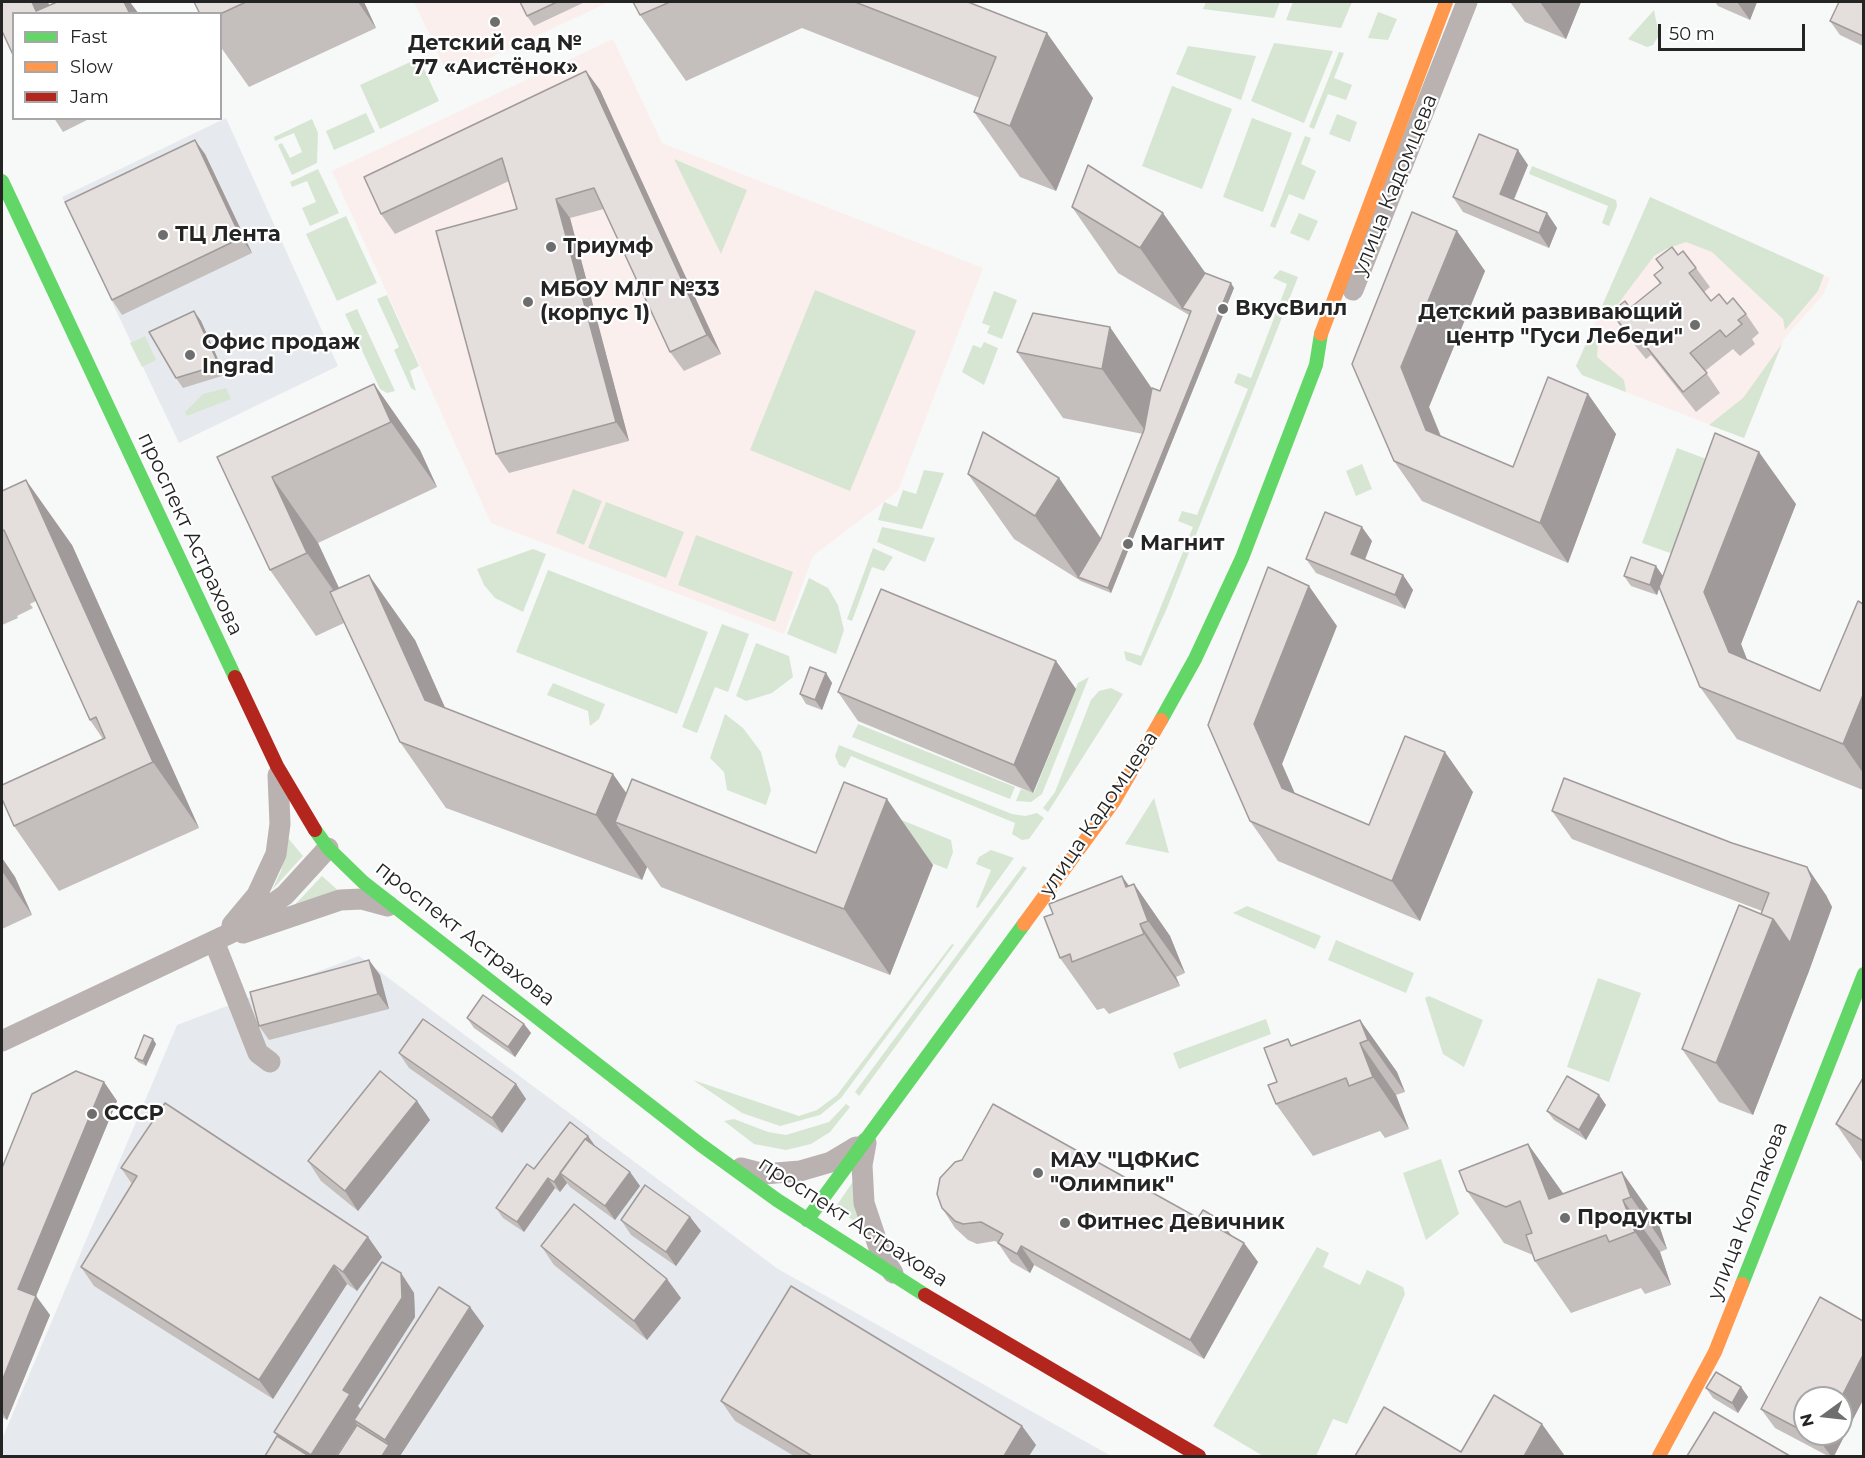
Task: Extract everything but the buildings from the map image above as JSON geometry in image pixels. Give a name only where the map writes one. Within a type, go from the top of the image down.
[{"type":"street","name":"улица Кадомцева","points":[[807,1220],[1088,837],[1137,765],[1195,659],[1242,558],[1316,364],[1318,343],[1446,2]]},
{"type":"street","name":"улица Кадомцева","points":[[1316,364],[1330,349],[1467,2]]},
{"type":"street","name":"проспект Астрахова","points":[[2,181],[277,766],[304,815],[328,848],[363,882],[402,913],[728,1165],[899,1280],[1199,1456]]},
{"type":"street","points":[[214,941],[245,911],[272,866],[280,824],[277,766]]},
{"type":"street","points":[[2,1041],[214,941],[249,922],[272,906],[328,848]]},
{"type":"street","points":[[214,941],[276,924],[346,899],[376,902],[402,913]]},
{"type":"street","points":[[214,941],[258,1053],[270,1062]]},
{"type":"street","name":"улица Колпакова","points":[[1659,1456],[1715,1352],[1863,974]]},
{"type":"street","points":[[728,1165],[764,1174],[800,1172],[845,1155],[870,1134]]},
{"type":"street","points":[[870,1134],[861,1165],[864,1203],[881,1254],[899,1280]]},
{"type":"shaded area","name":"Детский сад № 77 «Аистёнок»","points":[[414,2],[609,2],[449,77]]},
{"type":"shaded area","points":[[613,39],[662,143],[983,268],[898,491],[813,556],[784,634],[491,523],[332,171]]},
{"type":"shaded area","points":[[226,118],[338,366],[179,443],[62,197]]},
{"type":"shaded area","name":"Детский развивающий центр \"Гуси Лебеди\"","points":[[1650,197],[1830,278],[1823,295],[1784,339],[1744,438],[1582,375],[1576,366]]},
{"type":"shaded area","points":[[359,956],[778,1269],[1111,1456],[6,1456],[2,1453],[2,1439],[177,1025]]},
{"type":"green space","points":[[1206,2],[1280,2],[1274,18],[1203,9]]},
{"type":"green space","points":[[1293,2],[1352,2],[1341,28],[1286,20]]},
{"type":"green space","points":[[1654,10],[1659,35],[1653,45],[1647,47],[1628,39]]},
{"type":"green space","points":[[1378,12],[1397,19],[1388,40],[1368,38]]},
{"type":"green space","points":[[1274,43],[1333,51],[1304,123],[1251,101]]},
{"type":"green space","points":[[1188,46],[1256,56],[1241,100],[1176,74]]},
{"type":"green space","points":[[1339,52],[1344,53],[1334,78],[1352,85],[1346,100],[1328,94],[1314,129],[1309,127]]},
{"type":"green space","points":[[419,58],[439,101],[380,129],[360,85]]},
{"type":"green space","points":[[1172,86],[1232,109],[1202,189],[1142,166]]},
{"type":"green space","points":[[366,113],[375,132],[334,150],[326,131]]},
{"type":"green space","points":[[1337,114],[1357,122],[1350,142],[1329,134]]},
{"type":"green space","points":[[1252,118],[1292,133],[1263,212],[1223,197]]},
{"type":"green space","points":[[312,119],[318,133],[317,163],[292,175],[278,145],[282,143],[290,158],[302,152],[294,133],[275,141],[274,137]]},
{"type":"green space","points":[[1305,136],[1311,138],[1301,164],[1316,171],[1304,200],[1289,194],[1275,228],[1270,226]]},
{"type":"green space","points":[[674,159],[747,190],[721,254]]},
{"type":"green space","points":[[1532,166],[1616,200],[1617,206],[1609,226],[1602,223],[1608,206],[1529,174]]},
{"type":"green space","points":[[318,169],[339,213],[310,226],[302,208],[316,202],[307,181],[292,187],[290,182]]},
{"type":"green space","points":[[1650,197],[1824,275],[1818,291],[1785,330],[1783,319],[1712,252],[1686,242],[1654,256],[1612,312],[1606,317],[1598,315]]},
{"type":"green space","points":[[1299,213],[1318,221],[1309,241],[1290,233]]},
{"type":"green space","points":[[346,216],[377,283],[337,301],[306,234]]},
{"type":"green space","points":[[1280,270],[1298,277],[1167,608],[1141,666],[1126,660],[1124,651],[1141,656],[1193,527],[1178,521],[1182,511],[1197,515],[1248,389],[1234,383],[1238,373],[1251,378],[1287,284],[1273,278]]},
{"type":"green space","points":[[815,290],[916,331],[850,491],[750,450]]},
{"type":"green space","points":[[994,291],[1017,300],[1002,339],[987,333],[990,326],[982,323]]},
{"type":"green space","points":[[387,295],[419,366],[410,371],[416,391],[411,388],[394,350],[399,347],[377,299]]},
{"type":"green space","points":[[357,309],[395,391],[387,393],[380,389],[345,314]]},
{"type":"green space","points":[[1590,335],[1598,341],[1597,357],[1624,380],[1626,392],[1582,375],[1576,366]]},
{"type":"green space","points":[[145,336],[156,360],[142,367],[130,343]]},
{"type":"green space","points":[[984,342],[998,348],[984,385],[962,372],[973,345],[981,348]]},
{"type":"green space","points":[[1782,344],[1744,438],[1709,425],[1743,398]]},
{"type":"green space","points":[[226,388],[231,399],[187,416],[185,412],[203,394]]},
{"type":"green space","points":[[1677,448],[1709,460],[1673,554],[1642,543]]},
{"type":"green space","points":[[1362,464],[1372,489],[1356,496],[1346,471]]},
{"type":"green space","points":[[924,470],[944,473],[922,529],[878,520],[884,502],[897,507],[903,490],[916,494]]},
{"type":"green space","points":[[573,489],[602,501],[584,545],[556,533]]},
{"type":"green space","points":[[606,502],[684,532],[666,578],[588,548]]},
{"type":"green space","points":[[882,527],[935,538],[925,562],[877,542]]},
{"type":"green space","points":[[696,535],[793,572],[775,622],[678,585]]},
{"type":"green space","points":[[873,548],[893,557],[884,571],[872,567],[852,621],[847,619]]},
{"type":"green space","points":[[533,549],[546,554],[523,612],[495,598],[484,585],[477,569]]},
{"type":"green space","points":[[548,570],[708,632],[677,714],[516,652]]},
{"type":"green space","points":[[809,578],[828,588],[838,605],[844,630],[836,654],[787,634]]},
{"type":"green space","points":[[722,624],[749,634],[728,692],[715,687],[697,733],[682,727]]},
{"type":"green space","points":[[756,643],[789,656],[793,677],[772,693],[746,701],[736,696]]},
{"type":"green space","points":[[1089,677],[1042,794],[1031,802],[1016,801],[1021,789],[1034,793],[1078,683]]},
{"type":"green space","points":[[553,683],[605,704],[599,719],[590,726],[588,711],[547,695]]},
{"type":"green space","points":[[1111,688],[1123,694],[1048,812],[1043,808],[1055,792],[1091,700],[1099,691]]},
{"type":"green space","points":[[725,714],[743,728],[761,752],[771,790],[766,805],[727,790],[724,772],[710,758]]},
{"type":"green space","points":[[858,724],[1015,787],[1010,799],[852,737]]},
{"type":"green space","points":[[839,745],[1012,814],[1025,816],[1037,813],[1044,818],[1029,839],[1022,840],[1012,834],[1015,823],[851,756],[845,768],[839,765],[835,756]]},
{"type":"green space","points":[[1154,798],[1169,853],[1125,844]]},
{"type":"green space","points":[[889,815],[951,840],[953,852],[947,869],[871,840]]},
{"type":"green space","points":[[288,838],[303,856],[272,890],[281,871]]},
{"type":"green space","points":[[991,850],[1014,858],[978,908],[976,907],[991,870],[976,864],[979,857]]},
{"type":"green space","points":[[1023,866],[1027,868],[859,1096],[855,1092]]},
{"type":"green space","points":[[322,876],[341,893],[286,914]]},
{"type":"green space","points":[[1247,906],[1321,936],[1315,949],[1233,913]]},
{"type":"green space","points":[[1336,940],[1414,973],[1406,993],[1328,960]]},
{"type":"green space","points":[[952,944],[954,945],[841,1098],[820,1115],[780,1126],[742,1113],[693,1080],[799,1116],[817,1110],[837,1095]]},
{"type":"green space","points":[[1598,978],[1641,993],[1609,1082],[1567,1067]]},
{"type":"green space","points":[[1429,996],[1483,1020],[1464,1067],[1443,1054],[1425,998]]},
{"type":"green space","points":[[1266,1019],[1271,1034],[1179,1069],[1173,1053]]},
{"type":"green space","points":[[846,1104],[850,1107],[830,1132],[811,1144],[786,1150],[754,1144],[724,1121],[734,1119],[768,1132],[786,1135],[829,1122]]},
{"type":"green space","points":[[1441,1159],[1459,1214],[1426,1240],[1403,1173]]},
{"type":"green space","points":[[858,1174],[867,1230],[835,1208]]},
{"type":"green space","points":[[1317,1247],[1329,1253],[1323,1267],[1360,1285],[1367,1270],[1403,1287],[1405,1294],[1347,1424],[1333,1419],[1316,1456],[1263,1456],[1213,1426]]},
{"type":"traffic: fast","points":[[2,181],[235,677]]},
{"type":"traffic: fast","points":[[1161,720],[1195,659],[1242,558],[1316,365],[1321,334]]},
{"type":"traffic: fast","points":[[315,830],[328,848],[363,882],[701,1145],[777,1200],[925,1295]]},
{"type":"traffic: fast","points":[[807,1220],[1024,924]]},
{"type":"traffic: fast","points":[[1742,1284],[1864,974]]},
{"type":"traffic: slow","points":[[1321,334],[1446,2]]},
{"type":"traffic: slow","points":[[1024,924],[1114,801],[1161,720]]},
{"type":"traffic: slow","points":[[1659,1456],[1715,1352],[1742,1284]]},
{"type":"traffic: jam","points":[[235,677],[277,766],[315,830]]},
{"type":"traffic: jam","points":[[925,1295],[1199,1456]]},
{"type":"place","name":"Детский сад № 77 «Аистёнок»","points":[[495,22]]},
{"type":"place","name":"ТЦ Лента","points":[[163,235]]},
{"type":"place","name":"Триумф","points":[[551,247]]},
{"type":"place","name":"МБОУ МЛГ №33 (корпус 1)","points":[[528,302]]},
{"type":"place","name":"ВкусВилл","points":[[1223,309]]},
{"type":"place","name":"Детский развивающий центр \"Гуси Лебеди\"","points":[[1695,325]]},
{"type":"place","name":"Офис продаж Ingrad","points":[[190,355]]},
{"type":"place","name":"Магнит","points":[[1128,544]]},
{"type":"place","name":"СССР","points":[[92,1114]]},
{"type":"place","name":"МАУ \"ЦФКиС \"Олимпик\"","points":[[1038,1173]]},
{"type":"place","name":"Продукты","points":[[1565,1218]]},
{"type":"place","name":"Фитнес Девичник","points":[[1065,1223]]}]
